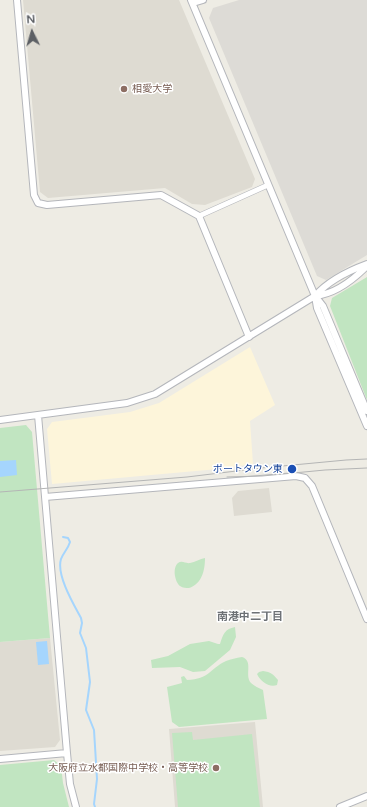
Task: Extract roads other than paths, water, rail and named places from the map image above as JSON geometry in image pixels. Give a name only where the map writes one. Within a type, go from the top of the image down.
[{"type":"street","points":[[17,0],[34,195],[38,203],[47,205],[161,195],[199,216],[249,337]]},
{"type":"street","points":[[203,0],[192,1],[315,296],[317,308],[367,426]]},
{"type":"street","points":[[199,216],[268,185]]},
{"type":"street","points":[[0,420],[127,403],[155,394],[315,296],[326,295],[356,277],[367,265]]},
{"type":"street","points":[[315,296],[323,306],[367,411]]},
{"type":"street","points":[[38,415],[70,784],[76,807]]},
{"type":"street","points":[[46,497],[296,476],[305,478],[312,486],[367,619]]},
{"type":"street","points":[[0,759],[67,753]]},
{"type":"street","points":[[340,807],[367,796]]},
{"type":"water","points":[[16,460],[17,475],[0,477],[0,461]]},
{"type":"water","points":[[47,641],[49,664],[38,665],[36,642]]},
{"type":"waterway","points":[[63,537],[68,538],[70,542],[61,559],[61,573],[66,590],[81,618],[82,623],[80,633],[86,648],[90,682],[86,710],[94,730],[97,779],[94,804],[95,807]]},
{"type":"tram line","points":[[0,492],[187,477],[261,468],[367,459]]},
{"type":"tram line","points":[[227,477],[262,476],[367,468]]},
{"type":"place","name":"相愛大学","points":[[124,89]]},
{"type":"place","name":"ポートタウン東","points":[[292,469]]},
{"type":"place","name":"大阪府立水都国際中学校・高等学校","points":[[216,768]]},
{"type":"district","name":"南港中二丁目","points":[[250,617]]}]
